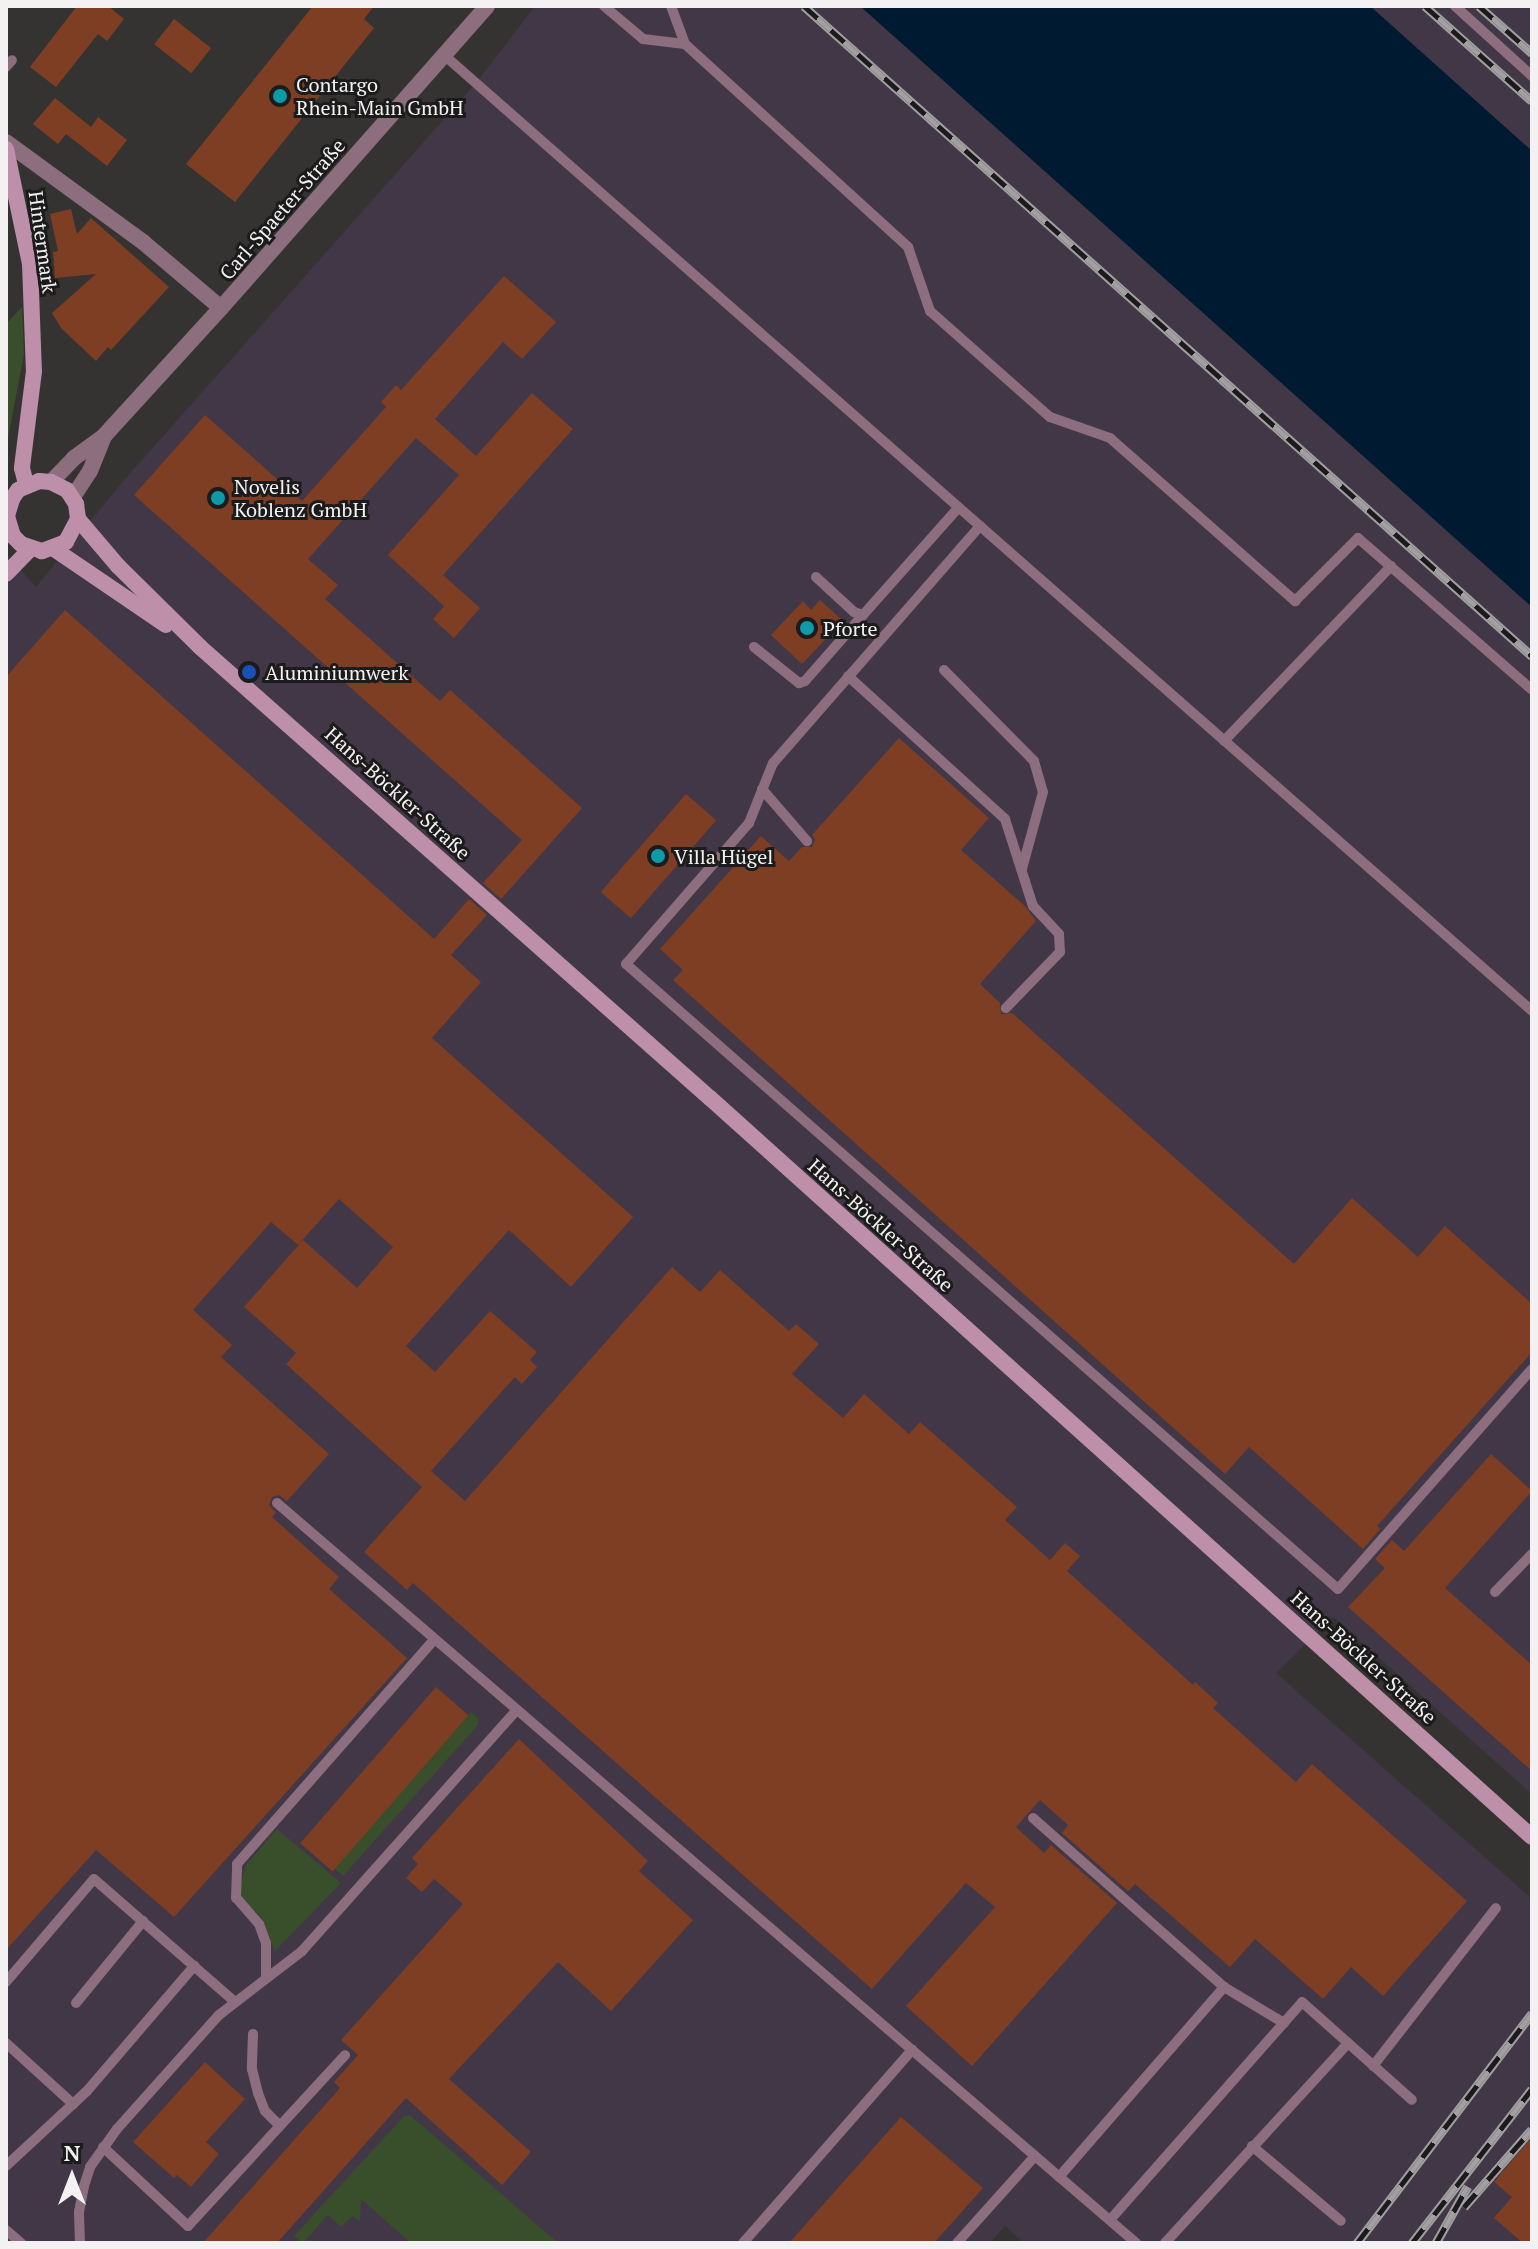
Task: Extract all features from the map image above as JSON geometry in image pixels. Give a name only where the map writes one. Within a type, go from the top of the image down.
[{"type":"main road","name":"Hintermark","points":[[6,149],[30,264],[34,371],[22,468],[26,484]]},
{"type":"main road","points":[[51,482],[73,497],[78,519],[74,533],[54,549],[30,549],[13,536],[7,518],[12,499],[26,484],[51,482]]},
{"type":"main road","name":"Hans-Böckler-Straße","points":[[78,519],[118,566],[200,647],[605,1004],[1532,1837]]},
{"type":"main road","points":[[6,574],[30,549]]},
{"type":"main road","name":"Hans-Böckler-Straße","points":[[54,549],[200,647]]},
{"type":"street","name":"Carl-Spaeter-Straße","points":[[51,482],[74,458],[104,436],[487,6]]},
{"type":"street","name":"Hintermark","points":[[6,142],[143,242],[221,308]]},
{"type":"street","name":"Carl-Spaeter-Straße","points":[[73,497],[90,471],[104,436]]},
{"type":"lane","points":[[604,6],[643,39],[685,44]]},
{"type":"lane","points":[[671,6],[685,44],[908,247],[930,311],[1050,417],[1110,438],[1295,601],[1358,538],[1532,690]]},
{"type":"lane","points":[[1455,6],[1532,76]]},
{"type":"lane","points":[[444,55],[1532,1011]]},
{"type":"lane","points":[[754,647],[799,683],[805,681],[959,507]]},
{"type":"lane","points":[[980,526],[773,763],[749,823],[626,964],[1338,1589],[1532,1369]]},
{"type":"lane","points":[[1224,741],[1391,566]]},
{"type":"lane","points":[[816,577],[854,612],[863,615]]},
{"type":"lane","points":[[944,670],[1034,761],[1043,792],[1022,871]]},
{"type":"lane","points":[[848,676],[1005,819],[1033,906],[1059,934],[1060,952],[1006,1008]]},
{"type":"lane","points":[[762,789],[807,841]]},
{"type":"lane","points":[[277,1503],[1136,2243]]},
{"type":"lane","points":[[1495,1592],[1532,1554]]},
{"type":"lane","points":[[266,1978],[266,1943],[259,1924],[236,1898],[237,1864],[434,1640]]},
{"type":"lane","points":[[80,2243],[79,2212],[84,2186],[103,2147],[234,2001],[302,1951],[517,1710]]},
{"type":"lane","points":[[1033,1818],[1224,1987],[1284,2023]]},
{"type":"lane","points":[[6,1982],[94,1879],[234,2001]]},
{"type":"lane","points":[[1373,2066],[1496,1908]]},
{"type":"lane","points":[[76,2003],[143,1921]]},
{"type":"lane","points":[[6,2166],[73,2104],[194,1966]]},
{"type":"lane","points":[[1059,2177],[1224,1987]]},
{"type":"lane","points":[[1110,2220],[1302,2002],[1412,2100]]},
{"type":"lane","points":[[253,2034],[252,2069],[258,2093],[265,2111],[280,2126]]},
{"type":"lane","points":[[6,2043],[73,2104]]},
{"type":"lane","points":[[1165,2243],[1348,2043]]},
{"type":"lane","points":[[743,2243],[912,2050]]},
{"type":"lane","points":[[103,2147],[188,2226],[345,2055]]},
{"type":"lane","points":[[1252,2146],[1341,2221]]},
{"type":"lane","points":[[957,2243],[1035,2156]]},
{"type":"lane","points":[[6,2230],[21,2243]]},
{"type":"shaded area","name":"Novelis Koblenz GmbH","points":[[535,6],[860,6],[1532,607],[1532,1794],[1333,1617],[1276,1673],[1532,1899],[1532,2243],[1024,2243],[1005,2226],[990,2243],[6,2243],[6,554],[36,587],[119,486],[477,82]]},
{"type":"shaded area","points":[[1370,6],[1532,6],[1532,151]]},
{"type":"green space","points":[[22,307],[24,354],[6,449],[6,324]]},
{"type":"green space","points":[[471,1712],[478,1718],[478,1725],[343,1876],[333,1867]]},
{"type":"green space","points":[[277,1829],[341,1883],[275,1951],[262,1918],[242,1898],[240,1887],[246,1865]]},
{"type":"green space","points":[[410,2115],[558,2243],[411,2243],[361,2199],[360,2221],[352,2216],[341,2227],[328,2215],[303,2243],[294,2236],[404,2116]]},
{"type":"water","points":[[860,6],[1370,6],[1532,151],[1532,607]]},
{"type":"building","points":[[77,6],[108,6],[124,19],[107,41],[98,34],[56,87],[30,67]]},
{"type":"building","name":"Contargo Rhein-Main GmbH","points":[[313,6],[374,6],[364,19],[374,28],[235,202],[186,164]]},
{"type":"building","points":[[174,19],[211,48],[191,73],[154,44]]},
{"type":"building","points":[[55,98],[91,127],[98,117],[127,140],[107,166],[66,134],[58,144],[33,124]]},
{"type":"building","points":[[71,209],[77,234],[91,218],[169,287],[111,350],[108,347],[96,361],[61,328],[52,313],[96,274],[55,278],[53,252],[58,251],[50,214]]},
{"type":"building","name":"Novelis Koblenz GmbH","points":[[504,276],[556,322],[522,359],[503,342],[435,419],[476,456],[532,393],[573,429],[443,575],[480,608],[454,638],[433,619],[444,606],[388,555],[459,475],[416,438],[308,559],[338,585],[325,599],[440,701],[450,690],[582,808],[501,899],[483,883],[522,840],[134,495],[205,415],[302,501],[386,407],[381,402],[396,385],[401,390]]},
{"type":"building","name":"Pforte","points":[[820,600],[843,621],[802,664],[771,635],[803,601],[811,610]]},
{"type":"building","points":[[65,610],[434,939],[469,899],[487,915],[451,955],[481,982],[432,1038],[633,1217],[571,1287],[509,1230],[406,1346],[435,1372],[490,1311],[537,1352],[530,1360],[537,1367],[522,1384],[515,1377],[431,1471],[465,1501],[672,1267],[700,1292],[720,1270],[789,1331],[796,1324],[819,1344],[792,1374],[843,1418],[864,1394],[909,1434],[920,1422],[1017,1507],[1005,1520],[1050,1560],[1065,1543],[1080,1556],[1067,1571],[1193,1685],[1195,1682],[1218,1703],[1213,1708],[1296,1782],[1312,1764],[1467,1901],[1383,1996],[1351,1967],[1323,1999],[1255,1939],[1230,1967],[1135,1884],[1128,1891],[1062,1833],[1068,1825],[1040,1800],[1016,1827],[1044,1853],[1051,1845],[1117,1903],[972,2066],[906,2006],[995,1907],[966,1883],[872,1989],[413,1583],[407,1590],[364,1552],[422,1487],[286,1364],[296,1353],[244,1307],[303,1240],[357,1288],[393,1247],[339,1199],[298,1245],[271,1222],[193,1310],[232,1345],[221,1357],[329,1454],[287,1501],[279,1495],[272,1497],[269,1505],[276,1513],[272,1517],[339,1577],[329,1589],[407,1658],[174,1917],[96,1850],[6,1950],[6,677]]},
{"type":"building","points":[[899,738],[989,818],[961,850],[1025,906],[1036,921],[980,984],[1000,1003],[1001,1014],[1012,1013],[1294,1264],[1352,1198],[1418,1257],[1445,1226],[1532,1304],[1532,1352],[1377,1526],[1380,1529],[1363,1549],[1249,1447],[1225,1474],[673,980],[683,970],[660,949],[761,836],[789,861],[802,847],[812,847],[815,840],[812,835]]},
{"type":"building","name":"Villa Hügel","points":[[686,794],[716,820],[631,918],[601,892]]},
{"type":"building","points":[[1491,1454],[1532,1491],[1445,1588],[1532,1665],[1532,1771],[1348,1607],[1385,1568],[1375,1559],[1392,1540],[1404,1551]]},
{"type":"building","points":[[436,1687],[468,1715],[333,1871],[300,1843]]},
{"type":"building","points":[[519,1739],[648,1861],[639,1871],[693,1920],[611,2011],[558,1962],[449,2079],[531,2152],[502,2185],[406,2098],[277,2243],[203,2243],[340,2088],[334,2082],[358,2055],[341,2040],[463,1904],[434,1879],[422,1892],[406,1878],[418,1864],[412,1858]]},
{"type":"building","points":[[205,2062],[245,2099],[206,2142],[219,2154],[191,2187],[177,2175],[174,2178],[133,2142]]},
{"type":"building","points":[[901,2117],[983,2188],[934,2243],[789,2243]]},
{"type":"building","points":[[1532,2137],[1532,2243],[1523,2243],[1494,2218],[1512,2197],[1494,2182]]},
{"type":"railway","points":[[804,6],[1532,656]]},
{"type":"railway","points":[[1425,6],[1532,101]]},
{"type":"railway","points":[[1479,6],[1532,53]]},
{"type":"railway","points":[[1357,2243],[1532,2013]]},
{"type":"railway","points":[[1412,2243],[1532,2089]]},
{"type":"railway","points":[[1464,2207],[1532,2129]]},
{"type":"railway","points":[[1436,2243],[1468,2186]]},
{"type":"place","name":"Contargo Rhein-Main GmbH","points":[[280,96]]},
{"type":"place","name":"Novelis Koblenz GmbH","points":[[218,498]]},
{"type":"place","name":"Pforte","points":[[807,628]]},
{"type":"place","name":"Aluminiumwerk","points":[[249,672]]},
{"type":"place","name":"Villa Hügel","points":[[658,856]]}]
